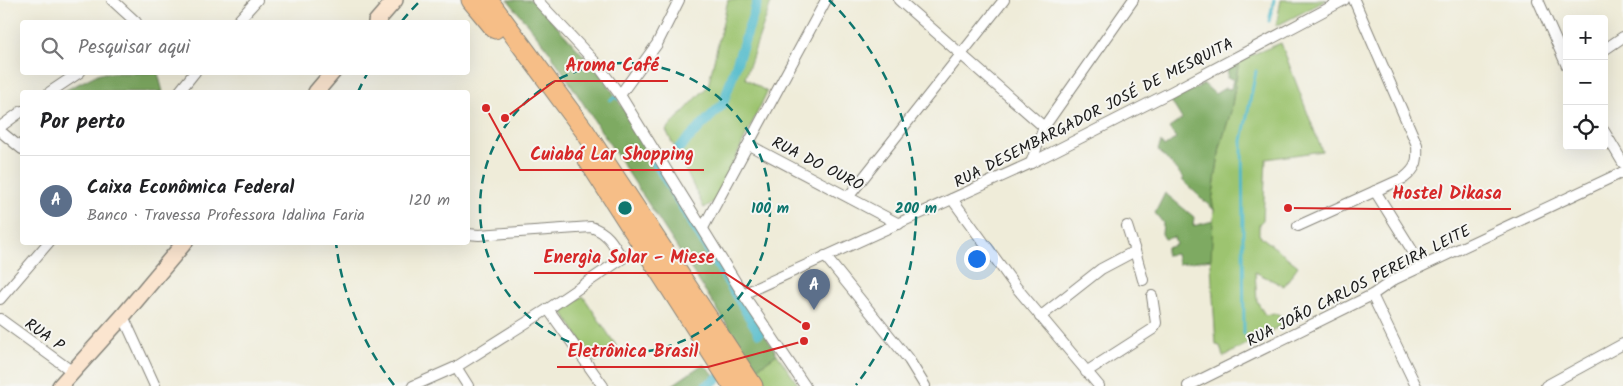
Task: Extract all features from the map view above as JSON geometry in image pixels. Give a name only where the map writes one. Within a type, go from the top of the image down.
[{"type":"highway","points":[[471,0],[537,84],[733,386]]},
{"type":"highway","points":[[488,0],[584,130],[752,386]]},
{"type":"street","points":[[112,0],[134,20]]},
{"type":"street","points":[[240,20],[256,0]]},
{"type":"street","points":[[378,20],[395,0]]},
{"type":"street","points":[[537,0],[596,63],[620,95],[743,294],[805,386]]},
{"type":"street","points":[[620,95],[657,44],[678,0]]},
{"type":"street","points":[[703,228],[750,145],[826,0]]},
{"type":"street","points":[[899,0],[961,52],[1044,127]]},
{"type":"street","points":[[849,196],[1004,0]]},
{"type":"street","points":[[1031,163],[1044,127],[1133,0]]},
{"type":"street","name":"RUA DESEMBARGADOR JOSÉ DE MESQUITA","points":[[743,294],[1031,163],[1171,92],[1344,0]]},
{"type":"street","points":[[1298,226],[1404,178],[1415,169],[1418,159],[1417,145],[1354,0]]},
{"type":"street","points":[[1538,0],[1564,60]]},
{"type":"street","points":[[1608,47],[1623,37]]},
{"type":"street","points":[[53,90],[76,75]]},
{"type":"street","points":[[180,90],[191,75]]},
{"type":"street","points":[[318,90],[330,75]]},
{"type":"street","points":[[0,127],[20,113]]},
{"type":"street","points":[[0,131],[20,147]]},
{"type":"street","points":[[1608,138],[1623,163]]},
{"type":"street","name":"RUA DO OURO","points":[[750,145],[899,224]]},
{"type":"street","name":"RUA JOÃO CARLOS PEREIRA LEITE","points":[[1188,386],[1372,295],[1395,279],[1623,172]]},
{"type":"street","points":[[1375,191],[1422,266]]},
{"type":"street","points":[[952,199],[1040,317],[1099,386]]},
{"type":"street","points":[[1127,226],[1143,280]]},
{"type":"street","points":[[470,234],[590,227],[600,230],[612,241],[621,257]]},
{"type":"street","points":[[0,299],[46,245]]},
{"type":"street","points":[[60,386],[183,245]]},
{"type":"street","points":[[413,386],[456,368],[548,309],[621,257],[642,245]]},
{"type":"street","points":[[1040,317],[1101,269],[1135,251]]},
{"type":"street","points":[[825,256],[909,360],[925,386]]},
{"type":"street","points":[[1372,295],[1416,386]]},
{"type":"street","points":[[1086,372],[1153,329],[1156,323],[1152,296]]},
{"type":"street","points":[[548,309],[603,386]]},
{"type":"street","points":[[123,316],[155,386]]},
{"type":"street","name":"RUA P","points":[[0,320],[72,372]]},
{"type":"street","points":[[1546,386],[1584,363],[1623,344]]},
{"type":"street","points":[[456,368],[468,386]]},
{"type":"green space","points":[[508,0],[533,0],[604,78],[777,354],[756,369],[549,51]]},
{"type":"green space","points":[[728,0],[772,0],[745,78],[767,92],[715,201],[704,208],[666,130],[708,86]]},
{"type":"green space","points":[[1281,0],[1327,0],[1276,26]]},
{"type":"green space","points":[[1281,43],[1322,151],[1266,159],[1263,220],[1259,224],[1259,235],[1298,266],[1284,286],[1255,272],[1257,301],[1265,315],[1274,313],[1289,321],[1223,357],[1220,346],[1216,345],[1210,250],[1214,210],[1212,201],[1220,147],[1231,111],[1239,60]]},
{"type":"green space","points":[[1239,60],[1231,111],[1220,147],[1212,201],[1214,210],[1182,180],[1184,178],[1158,150],[1161,142],[1164,147],[1176,138],[1169,128],[1182,119],[1171,101],[1204,84],[1215,94],[1225,88],[1231,89],[1233,79],[1227,78],[1228,66]]},
{"type":"green space","points":[[96,75],[159,75],[162,90],[66,90]]},
{"type":"green space","points":[[1165,193],[1194,217],[1193,226],[1213,221],[1211,259],[1178,264],[1176,254],[1166,255],[1166,248],[1176,245],[1174,237],[1165,239],[1162,234],[1163,223],[1155,213]]},
{"type":"green space","points":[[583,296],[617,347],[595,362],[561,310]]},
{"type":"green space","points":[[777,354],[799,386],[766,386],[756,369]]},
{"type":"green space","points":[[703,364],[713,373],[715,386],[671,386]]},
{"type":"waterway","points":[[679,148],[723,104],[758,0]]},
{"type":"waterway","points":[[1269,21],[1274,0]]},
{"type":"waterway","points":[[1244,334],[1242,141],[1256,71]]},
{"type":"waterway","points":[[610,100],[616,97],[618,99]]},
{"type":"waterway","points":[[641,139],[656,163]]},
{"type":"waterway","points":[[659,162],[656,163],[759,333]]},
{"type":"waterway","points":[[706,386],[718,378]]},
{"type":"place","name":"Cuiabá Lar Shopping","points":[[486,108]]},
{"type":"place","name":"Aroma Café","points":[[505,118]]},
{"type":"place","name":"Hostel Dikasa","points":[[1288,208]]},
{"type":"place","name":"Caixa Econômica Federal","points":[[814,310]]},
{"type":"place","name":"Energia Solar - Miese","points":[[806,326]]},
{"type":"place","name":"Eletrônica Brasil","points":[[804,341]]}]
